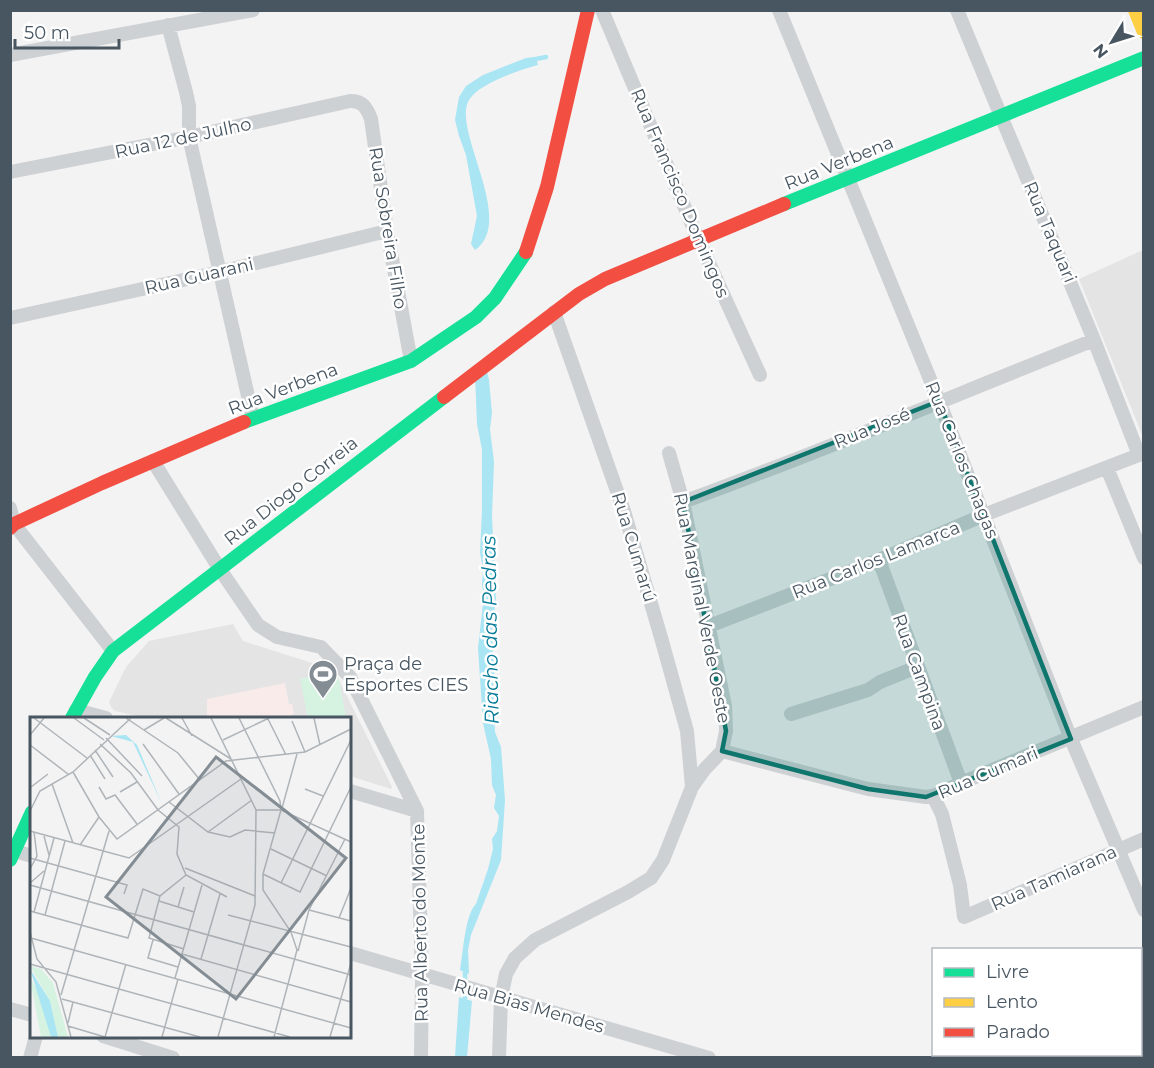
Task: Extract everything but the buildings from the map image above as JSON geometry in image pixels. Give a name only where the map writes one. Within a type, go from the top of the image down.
[{"type":"main road","name":"Rua Verbena","points":[[12,526],[253,418],[411,362],[456,332],[495,298],[523,259],[531,240],[547,187],[588,10]]},
{"type":"main road","points":[[1135,10],[1143,32]]},
{"type":"main road","name":"Rua Verbena","points":[[554,312],[605,279],[1143,58]]},
{"type":"main road","name":"Rua Diogo Correia","points":[[74,714],[113,651],[554,312]]},
{"type":"main road","points":[[13,855],[30,817]]},
{"type":"street","points":[[10,55],[253,10]]},
{"type":"street","name":"Rua Francisco Domingos","points":[[602,10],[698,239],[760,375]]},
{"type":"street","name":"Rua Carlos Chagas","points":[[779,10],[939,401],[1071,739],[1143,910]]},
{"type":"street","name":"Rua Taquari","points":[[957,10],[1141,454]]},
{"type":"street","points":[[168,25],[186,92],[189,106],[189,137],[253,418]]},
{"type":"street","name":"Rua 12 de Julho","points":[[10,172],[355,101]]},
{"type":"street","name":"Rua Sobreira Filho","points":[[355,101],[368,108],[371,119],[387,231],[411,362]]},
{"type":"street","name":"Rua Guarani","points":[[10,318],[220,272],[387,231]]},
{"type":"street","name":"Rua Cumarú","points":[[554,312],[624,511],[684,720],[692,787]]},
{"type":"street","name":"Rua José","points":[[683,502],[775,469],[1094,340]]},
{"type":"street","name":"Rua Marginal Verde Oeste","points":[[669,453],[683,502],[725,706],[726,731],[722,751]]},
{"type":"street","name":"Rua Carlos Lamarca","points":[[709,626],[1141,454]]},
{"type":"street","name":"Rua Alberto do Monte","points":[[153,461],[219,568],[258,625],[277,637],[321,647],[350,677],[417,811],[422,1058]]},
{"type":"street","points":[[1107,468],[1143,558]]},
{"type":"street","points":[[10,508],[12,526],[113,651]]},
{"type":"street","name":"Rua Campina","points":[[879,560],[961,783]]},
{"type":"street","points":[[790,714],[868,690],[880,682],[917,667]]},
{"type":"street","name":"Rua Cumari","points":[[722,751],[868,789],[915,796],[933,796],[1143,707]]},
{"type":"street","points":[[74,714],[98,717]]},
{"type":"street","points":[[499,1058],[501,998],[506,974],[522,950],[535,940],[651,878],[663,860],[692,787],[722,751]]},
{"type":"street","points":[[351,791],[417,811]]},
{"type":"street","name":"Rua Tamiarana","points":[[933,796],[942,814],[960,885],[964,917],[1143,839]]},
{"type":"street","points":[[13,855],[30,856]]},
{"type":"street","name":"Rua Bias Mendes","points":[[351,953],[708,1058]]},
{"type":"street","points":[[10,1009],[30,1014]]},
{"type":"street","points":[[30,1058],[35,1038]]},
{"type":"street","points":[[109,1038],[173,1058]]},
{"type":"highlighted area","points":[[939,401],[1071,739],[926,797],[868,789],[722,751],[726,731],[683,502]]},
{"type":"shaded area","points":[[1143,250],[1144,252],[1143,437],[1079,279]]},
{"type":"shaded area","points":[[233,624],[243,641],[334,670],[391,789],[351,776],[351,717],[292,717],[291,714],[294,714],[289,704],[207,699],[207,717],[142,717],[115,711],[109,702],[126,667],[149,641]]},
{"type":"shaded area","points":[[285,683],[289,704],[292,704],[294,714],[292,717],[207,717],[207,699]]},
{"type":"green space","name":"Praça de Esportes CIES","points":[[335,672],[339,680],[346,717],[308,717],[300,679]]},
{"type":"water","points":[[536,57],[538,65],[490,83],[469,100],[466,114],[468,132],[487,197],[489,218],[486,236],[475,250],[471,244],[477,216],[466,155],[455,120],[459,97],[466,86],[483,75],[526,58]]},
{"type":"water","points":[[486,367],[492,413],[490,429],[494,462],[492,515],[496,601],[492,624],[495,732],[501,747],[505,800],[501,860],[471,935],[468,950],[469,974],[460,970],[465,935],[469,916],[476,904],[488,869],[493,849],[492,839],[497,831],[499,816],[494,808],[496,795],[492,785],[491,759],[483,723],[478,648],[484,595],[480,553],[482,450],[477,424],[475,375]]},
{"type":"water","points":[[459,997],[472,1001],[467,1057],[455,1057]]},
{"type":"waterway","name":"Riacho das Pedras","points":[[531,60],[546,57]]},
{"type":"waterway","name":"Riacho das Pedras","points":[[465,967],[465,1004]]},
{"type":"traffic: fast","points":[[784,204],[1144,58]]},
{"type":"traffic: fast","points":[[244,422],[411,361],[476,317],[495,298],[526,252]]},
{"type":"traffic: fast","points":[[73,717],[113,651],[444,397]]},
{"type":"traffic: fast","points":[[10,860],[30,816]]},
{"type":"traffic: slow","points":[[1135,10],[1144,32]]},
{"type":"traffic: jam","points":[[526,252],[547,187],[588,10]]},
{"type":"traffic: jam","points":[[444,397],[579,294],[605,279],[784,204]]},
{"type":"traffic: jam","points":[[10,528],[14,524],[102,483],[244,422]]},
{"type":"place","name":"Praça de Esportes CIES","points":[[323,700]]}]
